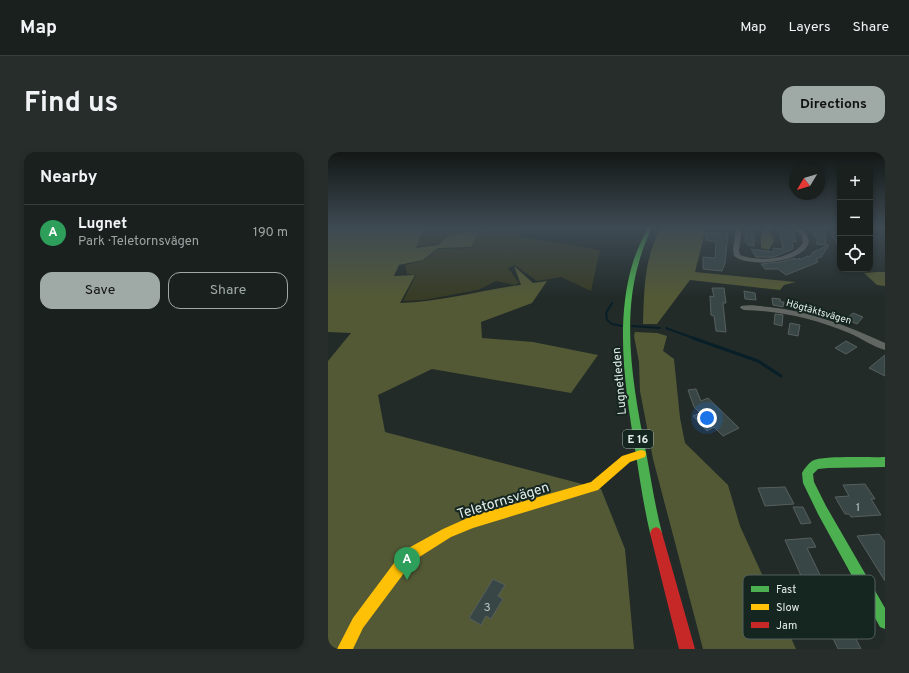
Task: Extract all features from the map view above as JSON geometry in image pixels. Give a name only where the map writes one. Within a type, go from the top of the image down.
[{"type":"main road","name":"Lugnetleden","points":[[639,251],[633,273],[629,300],[627,346],[632,407],[652,519],[686,649]]},
{"type":"main road","name":"Teletornsvägen","points":[[345,649],[358,623],[408,556],[447,533],[472,522],[594,486],[626,459],[641,454]]},
{"type":"main road","points":[[859,575],[812,492],[807,473],[815,465],[828,463],[885,462]]},
{"type":"main road","points":[[875,604],[885,622]]},
{"type":"street","points":[[736,251],[737,256],[744,259],[765,260],[788,257],[800,251]]},
{"type":"street","name":"Högtäktsvägen","points":[[744,308],[770,309],[803,316],[853,332],[885,347]]},
{"type":"green space","points":[[328,251],[434,251],[423,260],[399,265],[394,276],[415,275],[400,303],[446,298],[521,285],[514,266],[533,283],[547,281],[532,303],[481,322],[482,338],[533,342],[598,355],[571,393],[432,369],[378,395],[385,432],[601,489],[625,549],[634,649],[328,649],[328,361],[351,333],[328,332]]},
{"type":"green space","points":[[435,251],[600,251],[591,291],[561,277],[537,281],[515,265],[508,268],[519,283],[514,285],[496,281],[478,290],[424,300],[403,301],[416,275],[407,274],[405,265],[424,260]]},
{"type":"green space","points":[[651,251],[700,251],[695,272],[796,282],[784,285],[780,290],[690,280],[657,324],[643,324],[648,263]]},
{"type":"green space","points":[[885,272],[885,286],[877,285],[864,273]]},
{"type":"green space","points":[[635,332],[657,333],[667,336],[663,351],[674,359],[680,418],[685,443],[728,485],[740,526],[762,575],[743,575],[743,639],[791,639],[796,649],[703,649],[653,459],[640,391],[639,362],[634,336]]},
{"type":"building","points":[[715,251],[726,251],[725,263],[722,271],[703,269],[703,257],[715,258]]},
{"type":"building","points":[[752,251],[768,251],[788,251],[774,257],[756,257]]},
{"type":"building","points":[[825,251],[821,257],[816,259],[818,262],[786,275],[778,269],[765,269],[761,264],[780,262],[795,258],[795,260],[800,258],[800,260],[807,256],[809,257],[813,252]]},
{"type":"building","points":[[712,288],[724,288],[726,303],[723,303],[726,332],[716,331],[714,316],[711,315],[710,296],[714,297]]},
{"type":"building","points":[[744,291],[755,293],[756,300],[745,299]]},
{"type":"building","points":[[772,298],[780,299],[781,302],[784,302],[783,307],[773,305]]},
{"type":"building","points":[[800,303],[810,305],[810,313],[800,311]]},
{"type":"building","points":[[853,313],[863,317],[857,324],[846,319]]},
{"type":"building","points":[[775,314],[783,315],[782,326],[774,324]]},
{"type":"building","points":[[790,323],[800,325],[798,336],[788,334]]},
{"type":"building","points":[[846,341],[857,347],[846,354],[835,348]]},
{"type":"building","points":[[885,355],[885,376],[869,368]]},
{"type":"building","points":[[696,389],[701,401],[708,398],[739,428],[723,436],[714,427],[707,431],[693,416],[700,413],[694,407],[688,390]]},
{"type":"building","points":[[865,484],[875,499],[871,499],[881,515],[851,517],[849,514],[845,514],[835,497],[849,496],[843,485]]},
{"type":"building","points":[[785,487],[794,504],[765,506],[758,488]]},
{"type":"building","points":[[793,507],[803,507],[811,523],[801,524]]},
{"type":"building","points":[[879,534],[885,542],[885,581],[857,536]]},
{"type":"building","points":[[811,538],[816,547],[807,548],[820,575],[801,575],[785,540]]},
{"type":"building","points":[[493,579],[505,585],[498,596],[503,599],[491,619],[486,616],[481,625],[469,618]]},
{"type":"building","points":[[833,639],[856,639],[861,649],[838,649]]},
{"type":"waterway","points":[[612,303],[606,313],[607,320],[612,324],[622,326]]},
{"type":"waterway","points":[[632,326],[660,328]]},
{"type":"waterway","points":[[666,328],[696,339]]},
{"type":"waterway","points":[[693,338],[758,361],[781,376]]},
{"type":"traffic: fast","points":[[640,251],[634,268],[629,297],[627,342],[628,365],[633,410],[647,494],[656,533]]},
{"type":"traffic: fast","points":[[859,575],[822,510],[809,483],[807,473],[815,465],[828,463],[885,462]]},
{"type":"traffic: fast","points":[[875,604],[885,622]]},
{"type":"traffic: slow","points":[[345,649],[358,623],[408,556],[447,533],[472,522],[594,486],[626,459],[641,454]]},
{"type":"traffic: jam","points":[[656,533],[687,649]]},
{"type":"place","name":"Lugnet","points":[[407,580]]}]
